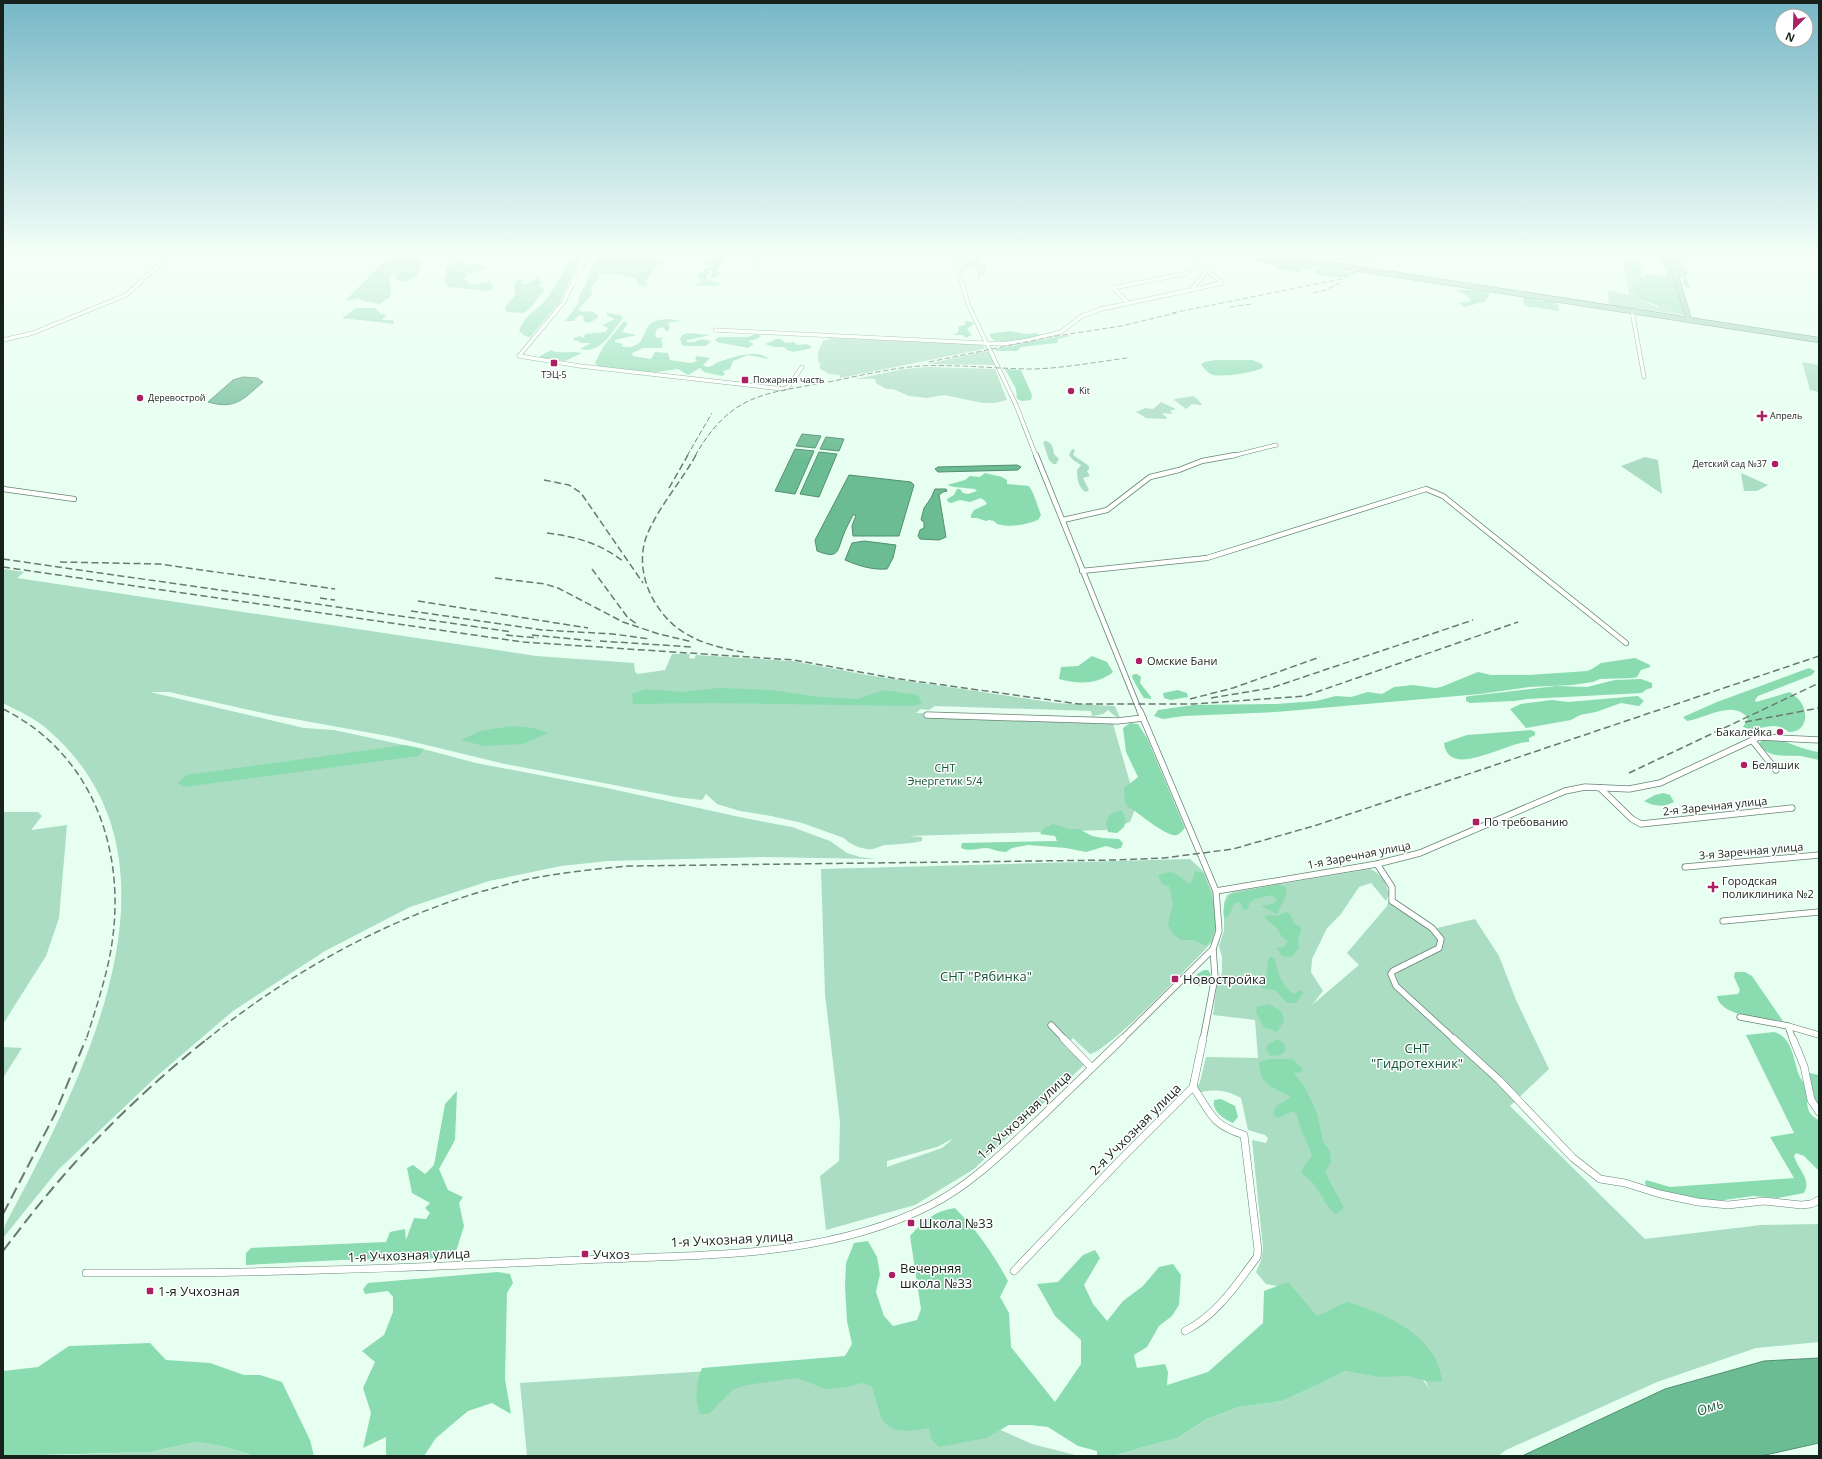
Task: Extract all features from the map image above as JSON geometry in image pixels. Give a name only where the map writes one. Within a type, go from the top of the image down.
[{"type":"main road","points":[[1709,323],[1819,340]]},
{"type":"street","points":[[3,340],[33,333],[57,323]]},
{"type":"street","points":[[548,323],[519,356],[580,366],[783,389],[788,387],[802,367]]},
{"type":"street","name":"1-я Учхозная улица","points":[[86,1273],[228,1274],[465,1266],[783,1249],[825,1242],[902,1219],[953,1193],[990,1165],[1092,1068],[1213,949],[1219,931],[1216,891],[1082,571],[1016,405],[978,323]]},
{"type":"street","points":[[716,330],[1006,344],[1064,331],[1073,323]]},
{"type":"street","points":[[1634,323],[1644,377]]},
{"type":"street","points":[[1063,520],[1107,510],[1150,477],[1179,470],[1202,461],[1226,458],[1243,452],[1276,445]]},
{"type":"street","points":[[3,489],[74,499]]},
{"type":"street","points":[[1082,571],[1207,558],[1426,489],[1432,490],[1443,496],[1626,643]]},
{"type":"street","points":[[927,715],[1117,720],[1143,718]]},
{"type":"street","name":"1-я Заречная улица","points":[[1216,891],[1377,864],[1420,853],[1565,791],[1585,787],[1636,788],[1660,783],[1752,740],[1765,736],[1819,740]]},
{"type":"street","points":[[1752,740],[1776,770]]},
{"type":"street","name":"2-я Заречная улица","points":[[1600,788],[1632,820],[1641,824],[1792,808]]},
{"type":"street","name":"3-я Заречная улица","points":[[1685,867],[1819,855]]},
{"type":"street","points":[[1377,864],[1392,887],[1392,901],[1433,929],[1441,940],[1442,944],[1439,948],[1393,970],[1391,974],[1396,986],[1499,1080],[1545,1130],[1594,1175],[1606,1182],[1625,1183],[1660,1194],[1698,1202],[1728,1205],[1764,1201],[1801,1206],[1811,1204],[1819,1200]]},
{"type":"street","points":[[1723,921],[1819,912]]},
{"type":"street","name":"2-я Учхозная улица","points":[[1014,1271],[1121,1159],[1193,1087],[1213,994],[1215,977],[1213,949]]},
{"type":"street","points":[[1740,1017],[1788,1026],[1819,1035]]},
{"type":"street","points":[[1051,1025],[1092,1068]]},
{"type":"street","points":[[1788,1026],[1804,1066],[1811,1100],[1819,1112]]},
{"type":"street","points":[[1185,1331],[1196,1327],[1207,1318],[1257,1257],[1258,1250],[1244,1134],[1228,1130],[1212,1120],[1202,1098],[1193,1087]]},
{"type":"green space","points":[[831,338],[980,344],[985,347],[984,349],[840,378],[840,375],[829,374],[819,368],[821,364],[818,362],[818,352],[823,341]]},
{"type":"green space","points":[[985,351],[990,353],[995,364],[928,364]]},
{"type":"green space","points":[[1802,362],[1819,365],[1819,392],[1810,390]]},
{"type":"green space","points":[[929,367],[995,369],[1007,400],[995,403],[983,403],[944,395],[927,398],[909,396],[893,389],[886,389],[876,383],[875,379],[855,379],[904,369]]},
{"type":"green space","points":[[1194,396],[1202,404],[1192,404],[1186,409],[1174,400],[1175,399]]},
{"type":"green space","points":[[1161,402],[1176,409],[1170,411],[1173,414],[1162,413],[1167,418],[1165,419],[1146,418],[1136,412],[1145,408],[1153,409]]},
{"type":"green space","points":[[1046,441],[1051,445],[1054,454],[1059,459],[1056,464],[1053,464],[1049,460],[1043,442]]},
{"type":"green space","points":[[1072,449],[1075,450],[1073,455],[1089,466],[1087,471],[1090,476],[1083,478],[1089,490],[1086,492],[1081,488],[1078,479],[1077,470],[1081,465],[1073,460],[1069,455]]},
{"type":"green space","points":[[1645,457],[1658,460],[1662,494],[1621,466]]},
{"type":"green space","points":[[1741,473],[1768,485],[1757,491],[1744,491]]},
{"type":"green space","name":"СНТ Энергетик 5/4","points":[[3,569],[24,572],[17,578],[536,656],[634,663],[635,672],[638,674],[665,670],[672,654],[690,654],[689,658],[694,659],[696,655],[792,661],[867,675],[1056,703],[1115,706],[1120,718],[1116,717],[1108,710],[1103,714],[1092,716],[1091,711],[935,706],[929,710],[921,709],[916,713],[1111,717],[1133,793],[1135,809],[1130,822],[1106,830],[908,836],[922,837],[922,841],[865,849],[853,845],[844,838],[802,823],[740,811],[717,804],[706,794],[702,800],[676,797],[505,764],[393,737],[272,715],[169,692],[150,692],[304,728],[334,730],[427,750],[476,763],[607,788],[792,827],[830,841],[847,853],[860,857],[877,859],[763,857],[608,861],[561,866],[489,881],[410,907],[325,951],[233,1011],[157,1076],[58,1170],[3,1238],[5,1225],[35,1169],[65,1107],[92,1041],[112,974],[121,907],[116,842],[92,782],[47,729],[32,718],[3,703]]},
{"type":"green space","points":[[3,812],[38,812],[42,816],[31,830],[67,825],[59,918],[46,956],[3,1024]]},
{"type":"green space","name":"СНТ \"Рябинка\"","points":[[1190,859],[1204,872],[1215,899],[1217,925],[1212,942],[1161,994],[1112,1040],[1099,1050],[1090,1054],[1073,1038],[1065,1046],[1084,1065],[974,1169],[915,1205],[826,1230],[820,1176],[839,1161],[840,1122],[825,994],[821,869]],"holes":[[[954,1138],[942,1148],[887,1167],[887,1161],[937,1147]]]},
{"type":"green space","name":"СНТ \"Гидротехник\"","points":[[1370,869],[1382,878],[1389,894],[1386,901],[1371,883],[1359,887],[1341,914],[1327,928],[1312,959],[1311,972],[1323,991],[1312,1005],[1359,965],[1347,953],[1387,906],[1390,896],[1437,928],[1475,919],[1499,956],[1516,1000],[1549,1069],[1510,1106],[1645,1239],[1761,1225],[1819,1224],[1819,1342],[1756,1348],[1657,1382],[1506,1450],[1498,1456],[1112,1456],[1177,1438],[1207,1419],[1239,1407],[1283,1401],[1346,1371],[1365,1357],[1400,1347],[1430,1390],[1419,1369],[1411,1340],[1376,1318],[1349,1312],[1331,1318],[1312,1315],[1288,1288],[1266,1284],[1256,1272],[1261,1261],[1263,1248],[1252,1140],[1266,1143],[1268,1138],[1265,1135],[1248,1130],[1241,1098],[1231,1093],[1221,1091],[1200,1092],[1197,1087],[1200,1082],[1206,1057],[1258,1058],[1255,1020],[1213,1015],[1217,983],[1222,973],[1222,957],[1219,946],[1224,931],[1224,903],[1227,895],[1233,892]]},
{"type":"green space","points":[[3,1047],[22,1048],[3,1078]]},
{"type":"green space","points":[[850,1362],[1032,1444],[1079,1456],[527,1456],[520,1383]]},
{"type":"green space","points":[[196,1442],[225,1447],[249,1454],[251,1456],[33,1456],[150,1452]]},
{"type":"shaded area","points":[[523,323],[542,323],[530,337],[525,336],[519,331]]},
{"type":"shaded area","points":[[606,323],[619,323],[610,336],[594,349],[580,349],[591,343],[580,343],[579,341],[573,340],[574,338],[580,336],[584,338],[585,334],[606,332],[608,328],[602,325]]},
{"type":"shaded area","points":[[622,323],[628,323],[622,332],[637,335],[615,340],[615,342],[623,344],[621,346],[624,347],[635,346],[638,344],[643,338],[647,327],[650,324],[668,323],[670,328],[667,332],[663,327],[657,329],[655,336],[658,338],[663,337],[661,341],[663,344],[662,348],[644,348],[632,353],[633,356],[651,359],[655,352],[668,353],[670,360],[691,363],[697,361],[695,358],[697,356],[710,358],[703,365],[707,367],[728,359],[750,354],[757,354],[769,359],[748,355],[733,361],[730,369],[723,371],[725,374],[722,376],[704,372],[700,368],[688,375],[678,369],[650,373],[599,367],[595,363],[603,347]]},
{"type":"shaded area","points":[[965,323],[975,323],[967,329],[972,335],[966,338],[963,335],[953,335],[958,332],[959,326],[965,325]]},
{"type":"shaded area","points":[[1010,331],[1025,334],[1037,333],[1040,335],[1023,340],[1004,342],[993,340],[989,334]]},
{"type":"shaded area","points":[[687,333],[710,335],[686,341],[688,342],[694,342],[702,339],[711,341],[706,346],[682,345],[680,339],[682,335]]},
{"type":"shaded area","points":[[756,334],[761,336],[757,339],[748,341],[754,344],[748,348],[717,342],[715,340],[719,337],[748,337]]},
{"type":"shaded area","points":[[1067,335],[1070,336],[1058,339],[1057,343],[1021,347],[1017,351],[996,351],[996,349]]},
{"type":"shaded area","points":[[781,339],[785,343],[794,342],[797,345],[806,344],[811,346],[811,348],[800,351],[789,351],[784,347],[774,347],[765,344]]},
{"type":"shaded area","points":[[551,350],[558,352],[582,353],[565,361],[540,358],[540,356]]},
{"type":"shaded area","points":[[1215,360],[1252,360],[1262,364],[1263,367],[1254,371],[1239,374],[1213,375],[1206,371],[1201,364]]},
{"type":"shaded area","points":[[1005,369],[1021,370],[1032,395],[1031,400],[1022,401],[1017,399],[1016,389]]},
{"type":"shaded area","points":[[985,473],[1002,477],[1007,480],[1007,484],[1029,486],[1041,515],[1038,520],[1008,526],[997,524],[994,521],[971,518],[974,510],[987,504],[981,498],[970,502],[960,500],[951,503],[948,502],[947,499],[954,495],[957,489],[960,489],[963,493],[968,494],[977,491],[975,489],[947,485],[965,480],[970,476],[980,477]]},
{"type":"shaded area","points":[[1092,656],[1107,662],[1113,672],[1100,679],[1087,682],[1073,682],[1059,679],[1061,667],[1078,666]]},
{"type":"shaded area","points":[[1635,658],[1650,665],[1650,667],[1641,670],[1637,677],[1633,678],[1600,679],[1593,682],[1572,685],[1529,687],[1480,694],[1276,712],[1184,716],[1163,719],[1154,716],[1158,710],[1193,705],[1276,704],[1316,701],[1336,696],[1351,697],[1368,692],[1382,694],[1394,687],[1413,685],[1435,688],[1478,672],[1491,675],[1529,675],[1587,671],[1601,663]]},
{"type":"shaded area","points":[[1809,668],[1815,671],[1812,675],[1758,696],[1755,700],[1756,702],[1790,692],[1798,698],[1805,711],[1805,721],[1800,729],[1795,731],[1789,732],[1777,726],[1755,729],[1743,727],[1748,718],[1735,710],[1719,711],[1687,721],[1683,717],[1717,702]]},
{"type":"shaded area","points":[[1134,674],[1141,677],[1140,683],[1151,699],[1144,698],[1132,678]]},
{"type":"shaded area","points":[[1641,679],[1652,683],[1652,688],[1647,689],[1642,693],[1470,703],[1466,701],[1466,697],[1470,696],[1556,686],[1587,687],[1615,680]]},
{"type":"shaded area","points":[[719,688],[771,690],[820,697],[858,699],[883,690],[918,695],[922,703],[913,706],[711,703],[633,704],[632,694],[646,689],[682,692]]},
{"type":"shaded area","points":[[1178,690],[1187,693],[1188,697],[1171,700],[1164,698],[1163,693]]},
{"type":"shaded area","points":[[1638,696],[1644,701],[1639,706],[1621,703],[1596,712],[1580,715],[1571,720],[1526,728],[1510,709],[1521,704],[1552,700],[1568,702]]},
{"type":"shaded area","points":[[1130,723],[1138,724],[1147,738],[1185,828],[1177,835],[1172,835],[1160,829],[1127,806],[1125,802],[1124,788],[1138,777],[1126,752],[1123,728]]},
{"type":"shaded area","points":[[512,726],[534,728],[548,733],[523,744],[484,746],[461,740],[480,731]]},
{"type":"shaded area","points":[[1531,730],[1535,732],[1535,735],[1529,738],[1529,742],[1520,743],[1467,759],[1456,759],[1448,754],[1444,743],[1467,735]]},
{"type":"shaded area","points":[[1775,739],[1807,750],[1819,752],[1819,760],[1801,756],[1783,756],[1772,754],[1762,748],[1759,743],[1763,740]]},
{"type":"shaded area","points":[[405,745],[424,749],[419,756],[184,787],[178,783],[186,775]]},
{"type":"shaded area","points":[[1663,793],[1670,795],[1674,802],[1659,806],[1644,801],[1655,795]]},
{"type":"shaded area","points":[[1122,810],[1126,821],[1124,827],[1117,833],[1108,832],[1106,823],[1109,815]]},
{"type":"shaded area","points":[[1053,824],[1069,829],[1079,829],[1092,836],[1119,839],[1123,843],[1121,848],[1116,849],[1106,846],[1086,852],[1066,848],[1028,845],[1012,848],[1006,852],[987,848],[971,850],[961,848],[962,843],[1057,841],[1055,836],[1040,834],[1043,829]]},
{"type":"shaded area","points":[[1195,871],[1203,873],[1210,890],[1215,911],[1214,931],[1206,946],[1194,940],[1181,940],[1173,934],[1168,924],[1173,903],[1169,886],[1162,884],[1158,876],[1169,872],[1177,874],[1191,884]]},
{"type":"shaded area","points":[[1279,884],[1285,887],[1287,893],[1277,914],[1261,906],[1272,904],[1277,900],[1272,895],[1255,899],[1250,902],[1247,910],[1242,909],[1241,903],[1238,902],[1234,904],[1229,915],[1225,919],[1223,913],[1224,906],[1231,894]]},
{"type":"shaded area","points":[[1286,912],[1290,914],[1294,923],[1302,928],[1298,939],[1299,948],[1291,957],[1282,956],[1277,948],[1285,946],[1288,941],[1282,937],[1277,928],[1264,917],[1267,915],[1278,916]]},
{"type":"shaded area","points":[[1270,957],[1275,959],[1277,969],[1289,991],[1293,994],[1301,990],[1303,993],[1296,1003],[1287,1003],[1275,990],[1264,989],[1259,985],[1261,980],[1266,976],[1268,960]]},
{"type":"shaded area","points":[[1204,970],[1208,970],[1211,975],[1206,983],[1199,986],[1193,982],[1197,974]]},
{"type":"shaded area","points":[[1735,972],[1745,972],[1752,976],[1783,1021],[1745,1016],[1735,1013],[1720,1003],[1717,996],[1738,994],[1740,990],[1734,977]]},
{"type":"shaded area","points":[[1269,1004],[1282,1012],[1284,1021],[1277,1032],[1264,1027],[1256,1012],[1257,1007]]},
{"type":"shaded area","points":[[1774,1032],[1785,1039],[1789,1044],[1805,1086],[1808,1109],[1814,1117],[1819,1120],[1819,1171],[1804,1156],[1796,1153],[1794,1156],[1804,1174],[1806,1188],[1804,1193],[1778,1198],[1753,1196],[1717,1201],[1685,1198],[1647,1187],[1645,1183],[1646,1180],[1670,1187],[1794,1178],[1770,1137],[1794,1133],[1746,1035]]},
{"type":"shaded area","points":[[1277,1039],[1284,1043],[1286,1050],[1281,1055],[1270,1056],[1266,1049],[1268,1044]]},
{"type":"shaded area","points":[[1270,1059],[1292,1059],[1303,1069],[1301,1073],[1294,1072],[1305,1088],[1317,1113],[1323,1142],[1330,1151],[1331,1162],[1325,1172],[1344,1208],[1336,1214],[1329,1208],[1314,1184],[1301,1172],[1312,1155],[1299,1124],[1297,1114],[1293,1111],[1278,1118],[1273,1115],[1276,1106],[1290,1098],[1290,1096],[1272,1087],[1264,1080],[1259,1062]]},
{"type":"shaded area","points":[[1809,1073],[1819,1075],[1819,1109],[1815,1101]]},
{"type":"shaded area","points":[[457,1091],[455,1140],[439,1169],[448,1190],[463,1197],[459,1203],[464,1226],[454,1258],[341,1260],[246,1265],[246,1253],[251,1248],[386,1242],[390,1232],[405,1229],[406,1240],[414,1218],[426,1219],[430,1213],[425,1208],[430,1203],[412,1193],[407,1168],[413,1165],[425,1174],[434,1165],[445,1104]]},
{"type":"shaded area","points":[[1221,1099],[1235,1106],[1238,1117],[1233,1123],[1219,1114],[1215,1108],[1214,1100]]},
{"type":"shaded area","points":[[955,1208],[984,1243],[1008,1281],[1000,1297],[1009,1313],[1011,1347],[1055,1402],[1081,1364],[1081,1340],[1055,1316],[1037,1284],[1058,1282],[1083,1255],[1095,1250],[1100,1258],[1084,1285],[1093,1304],[1107,1321],[1123,1301],[1143,1286],[1159,1267],[1173,1264],[1181,1275],[1179,1305],[1172,1316],[1159,1326],[1147,1347],[1134,1355],[1137,1368],[1165,1364],[1168,1372],[1167,1385],[1208,1372],[1263,1323],[1264,1291],[1288,1282],[1317,1316],[1347,1302],[1393,1320],[1407,1329],[1420,1339],[1431,1351],[1438,1365],[1442,1381],[1430,1382],[1409,1376],[1380,1377],[1346,1371],[1283,1401],[1239,1407],[1207,1419],[1177,1438],[1112,1456],[1097,1456],[1097,1451],[1078,1446],[1048,1427],[1030,1425],[1009,1425],[986,1438],[939,1447],[931,1439],[929,1428],[902,1431],[889,1427],[881,1416],[871,1386],[862,1383],[846,1387],[826,1389],[797,1378],[747,1385],[732,1390],[709,1414],[700,1414],[696,1391],[702,1368],[845,1356],[852,1344],[847,1321],[845,1287],[846,1263],[854,1243],[868,1241],[877,1257],[880,1274],[876,1292],[884,1316],[893,1326],[917,1320],[921,1309],[910,1236],[935,1214]]},
{"type":"shaded area","points":[[498,1272],[510,1274],[513,1283],[507,1293],[505,1379],[511,1414],[492,1403],[468,1411],[436,1438],[424,1456],[386,1456],[386,1437],[363,1448],[371,1413],[363,1388],[375,1362],[362,1351],[384,1335],[393,1312],[393,1297],[388,1291],[365,1294],[363,1289],[368,1283]]},
{"type":"shaded area","points":[[150,1343],[166,1360],[210,1363],[244,1375],[260,1375],[282,1382],[310,1440],[314,1456],[251,1456],[249,1454],[225,1447],[196,1442],[150,1452],[3,1456],[3,1371],[38,1367],[69,1346]]},
{"type":"water","points":[[243,377],[257,378],[263,382],[244,398],[232,404],[226,405],[208,402],[233,380]]},
{"type":"water","points":[[802,434],[821,436],[815,448],[796,446]]},
{"type":"water","points":[[826,437],[844,439],[839,451],[820,449]]},
{"type":"water","points":[[795,449],[814,451],[795,494],[775,491]]},
{"type":"water","points":[[819,452],[837,454],[819,497],[800,494]]},
{"type":"water","points":[[1017,465],[1021,467],[1018,470],[938,472],[935,469],[938,467]]},
{"type":"water","points":[[849,475],[911,482],[914,485],[899,536],[853,536],[852,526],[856,515],[853,515],[836,553],[829,554],[817,551],[815,540]]},
{"type":"water","points":[[935,489],[946,489],[947,491],[939,495],[946,537],[939,540],[920,539],[918,536],[920,530],[924,528],[924,522],[921,520],[924,508]]},
{"type":"water","points":[[864,541],[896,545],[893,558],[887,569],[866,567],[845,560],[852,543]]},
{"type":"water","name":"Омь","points":[[1819,1358],[1819,1443],[1761,1456],[1522,1456],[1665,1389],[1764,1361]]},
{"type":"railway","points":[[929,362],[1050,337],[1133,323]]},
{"type":"railway","points":[[695,456],[708,435],[722,420],[736,408],[767,394],[886,370],[909,367],[949,366],[1034,369],[1127,358]]},
{"type":"railway","points":[[687,456],[712,413]]},
{"type":"railway","points":[[669,488],[688,455]]},
{"type":"railway","points":[[696,455],[664,504],[647,535],[643,550],[645,579],[650,594],[658,607],[679,629],[705,643],[747,653]]},
{"type":"railway","points":[[544,480],[569,485],[581,493],[643,583]]},
{"type":"railway","points":[[547,533],[588,542],[606,550],[624,562]]},
{"type":"railway","points":[[3,559],[512,632]]},
{"type":"railway","points":[[60,562],[160,564],[335,589]]},
{"type":"railway","points":[[3,567],[523,642],[794,660],[893,678],[1079,704],[1193,704],[1305,696],[1518,622]]},
{"type":"railway","points":[[592,569],[628,618],[637,624]]},
{"type":"railway","points":[[495,578],[545,584],[558,588],[623,622],[659,634],[693,642]]},
{"type":"railway","points":[[320,598],[335,600]]},
{"type":"railway","points":[[418,601],[588,628]]},
{"type":"railway","points":[[411,611],[542,630],[613,634],[650,639]]},
{"type":"railway","points":[[1211,698],[1271,688],[1473,620]]},
{"type":"railway","points":[[506,635],[538,638]]},
{"type":"railway","points":[[532,635],[595,641]]},
{"type":"railway","points":[[600,641],[692,647]]},
{"type":"railway","points":[[206,1040],[270,993],[337,952],[373,934],[445,903],[519,881],[563,873],[629,866],[1116,860],[1164,858],[1233,849],[1317,825],[1819,656]]},
{"type":"railway","points":[[1190,699],[1233,688],[1320,657]]},
{"type":"railway","points":[[1629,773],[1819,683]]},
{"type":"railway","points":[[1745,722],[1819,708]]},
{"type":"railway","points":[[3,709],[34,728],[60,751],[80,778],[96,807],[107,839],[113,873],[115,908],[112,943],[104,980],[86,1040]]},
{"type":"railway","points":[[3,1214],[55,1114],[86,1039]]},
{"type":"railway","points":[[3,1251],[27,1220],[88,1148],[146,1091],[207,1039]]},
{"type":"place","name":"ТЭЦ-5","points":[[554,363]]},
{"type":"place","name":"Пожарная часть","points":[[745,380]]},
{"type":"place","name":"Kit","points":[[1071,391]]},
{"type":"place","name":"Деревострой","points":[[140,398]]},
{"type":"place","name":"Апрель","points":[[1762,416]]},
{"type":"place","name":"Детский сад №37","points":[[1775,464]]},
{"type":"place","name":"Омские Бани","points":[[1139,661]]},
{"type":"place","name":"Бакалейка","points":[[1780,732]]},
{"type":"place","name":"Беляшик","points":[[1744,765]]},
{"type":"place","name":"По требованию","points":[[1476,822]]},
{"type":"place","name":"Городская поликлиника №2","points":[[1713,887]]},
{"type":"place","name":"Новостройка","points":[[1175,979]]},
{"type":"place","name":"Школа №33","points":[[911,1223]]},
{"type":"place","name":"Учхоз","points":[[585,1254]]},
{"type":"place","name":"Вечерняя школа №33","points":[[892,1275]]},
{"type":"place","name":"1-я Учхозная","points":[[150,1291]]}]
